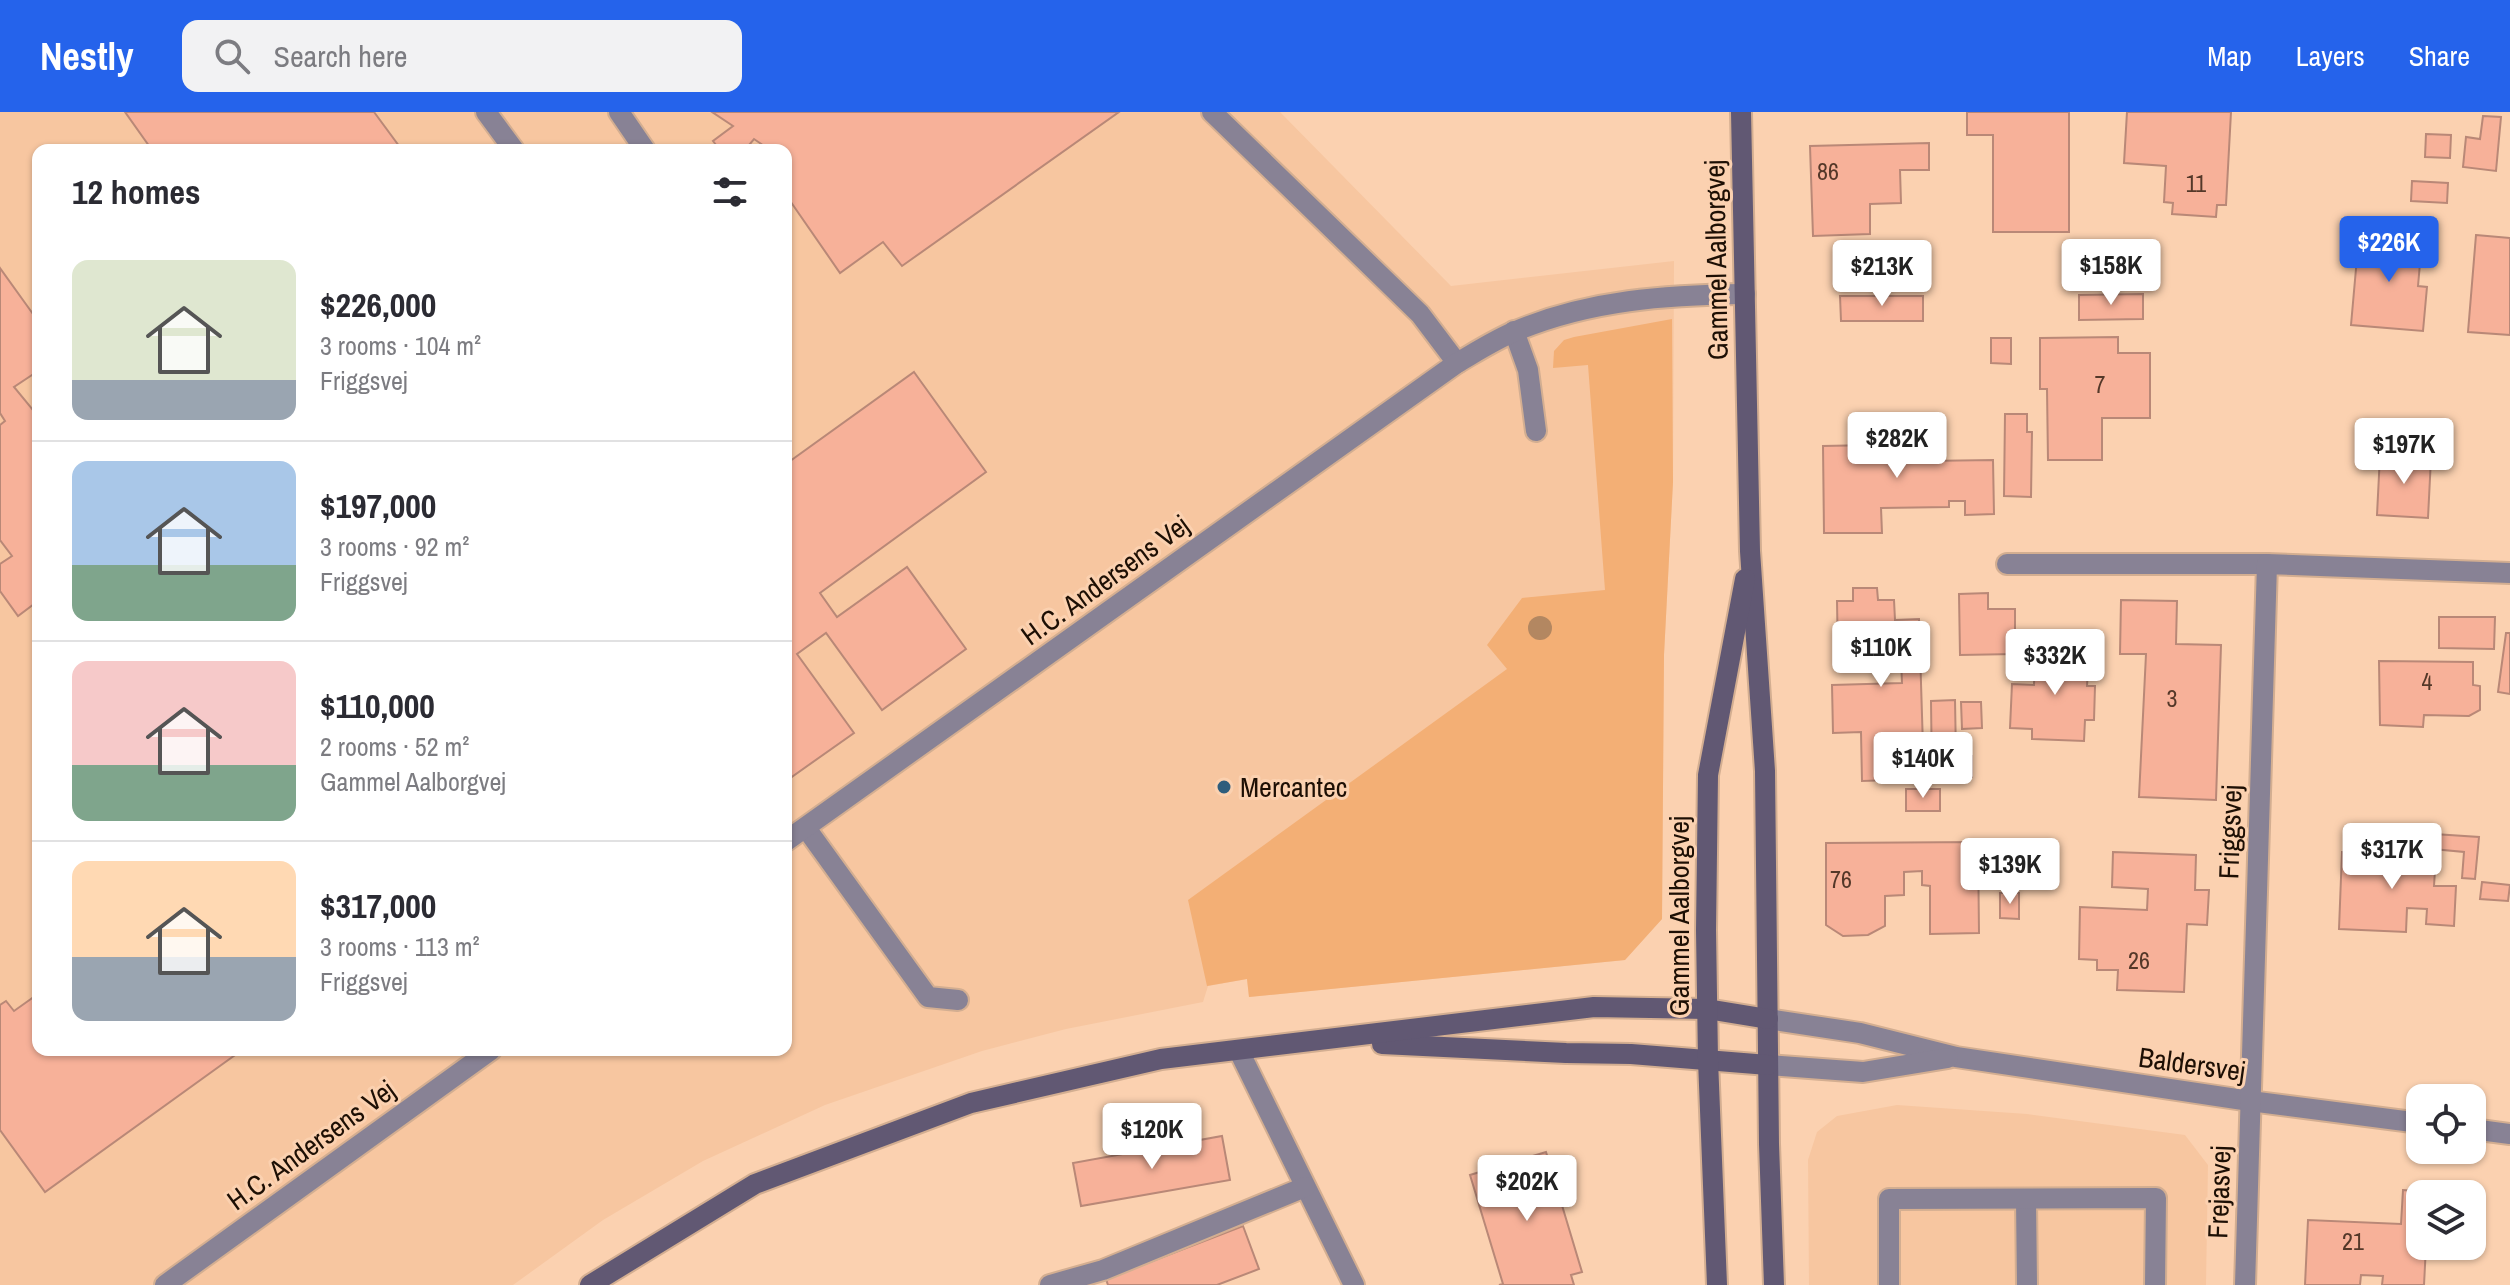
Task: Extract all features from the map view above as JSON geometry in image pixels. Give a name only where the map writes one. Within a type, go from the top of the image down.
[{"type":"street","points":[[486,112],[510,144]]},
{"type":"street","points":[[619,112],[641,144]]},
{"type":"street","points":[[1212,112],[1420,314],[1457,363]]},
{"type":"street","name":"Gammel Aalborgvej","points":[[1741,112],[1750,551],[1765,771],[1774,1285]]},
{"type":"street","name":"H.C. Andersens Vej","points":[[792,837],[1457,363],[1514,331],[1560,315],[1672,295],[1745,294]]},
{"type":"street","points":[[1514,331],[1528,370],[1536,431]]},
{"type":"street","name":"Gammel Aalborgvej","points":[[1717,1285],[1707,1009],[1708,775],[1750,551]]},
{"type":"street","points":[[2007,564],[2267,564],[2510,573]]},
{"type":"street","name":"Friggsvej","points":[[2250,1101],[2267,564]]},
{"type":"street","points":[[806,828],[928,997],[958,1000]]},
{"type":"street","points":[[590,1285],[755,1184],[971,1103],[1161,1059],[1594,1007],[1707,1009],[1768,1019]]},
{"type":"street","name":"Baldersvej","points":[[1768,1019],[1860,1033],[1956,1057],[2406,1121]]},
{"type":"street","points":[[1326,1041],[1631,1054],[1768,1065]]},
{"type":"street","points":[[1239,1051],[1354,1285]]},
{"type":"street","name":"H.C. Andersens Vej","points":[[165,1285],[483,1056]]},
{"type":"street","name":"Baldersvej","points":[[1768,1065],[1863,1072],[1956,1057]]},
{"type":"street","name":"Frejasvej","points":[[2245,1285],[2250,1101]]},
{"type":"street","points":[[2486,1131],[2510,1134]]},
{"type":"street","points":[[1050,1285],[1103,1270],[1305,1187]]},
{"type":"street","points":[[1889,1285],[1889,1199],[2156,1198],[2155,1285]]},
{"type":"street","points":[[2026,1199],[2027,1285]]},
{"type":"shaded area","name":"Mercantec","points":[[0,112],[1280,112],[1451,286],[1674,261],[1673,482],[1664,655],[1662,919],[1625,960],[1249,997],[1247,979],[1208,986],[1203,1002],[1066,1029],[982,1051],[825,1105],[703,1161],[603,1220],[513,1285],[0,1285]]},
{"type":"shaded area","points":[[1672,319],[1673,482],[1664,655],[1662,919],[1625,960],[1249,997],[1247,979],[1207,986],[1188,900],[1507,669],[1487,645],[1522,598],[1605,590],[1588,365],[1553,368],[1554,351],[1564,340],[1574,337]]},
{"type":"shaded area","points":[[1897,1105],[2027,1114],[2185,1135],[2208,1165],[2206,1285],[1809,1285],[1808,1160],[1817,1132],[1837,1116]]},
{"type":"building","points":[[125,112],[374,112],[398,144],[148,144]]},
{"type":"building","points":[[712,112],[1119,112],[902,266],[883,242],[840,273],[792,204],[792,144],[761,144],[754,139],[750,144],[715,144],[713,141],[733,126]]},
{"type":"building","points":[[1967,112],[2069,112],[2069,232],[1993,232],[1993,135],[1967,135]]},
{"type":"building","points":[[2127,112],[2231,112],[2226,205],[2217,205],[2216,217],[2172,214],[2173,203],[2164,202],[2166,166],[2124,163]]},
{"type":"building","points":[[2483,116],[2501,117],[2496,171],[2463,167],[2466,137],[2480,139]]},
{"type":"building","points":[[2426,134],[2451,135],[2450,158],[2425,157]]},
{"type":"building","points":[[1929,143],[1929,170],[1900,170],[1901,203],[1870,204],[1870,234],[1813,236],[1810,146]]},
{"type":"building","points":[[2412,181],[2448,183],[2447,203],[2411,201]]},
{"type":"building","points":[[2359,235],[2422,241],[2418,286],[2427,287],[2423,331],[2351,325]]},
{"type":"building","points":[[2476,235],[2510,238],[2510,335],[2468,332]]},
{"type":"building","points":[[0,268],[32,313],[32,375],[14,387],[32,409],[32,606],[18,616],[0,591],[0,564],[12,556],[0,540],[0,425],[5,421],[0,413]]},
{"type":"building","points":[[2143,294],[2143,319],[2079,320],[2079,295]]},
{"type":"building","points":[[1840,296],[1923,296],[1923,321],[1841,321]]},
{"type":"building","points":[[2118,337],[2118,353],[2150,353],[2150,418],[2102,418],[2102,460],[2048,460],[2047,389],[2040,389],[2040,338]]},
{"type":"building","points":[[1991,338],[2011,338],[2011,364],[1991,363]]},
{"type":"building","points":[[914,372],[986,472],[820,593],[837,617],[907,567],[966,649],[882,710],[826,633],[797,654],[854,733],[792,777],[792,460]]},
{"type":"building","points":[[2005,414],[2027,414],[2027,432],[2032,432],[2031,497],[2004,496]]},
{"type":"building","points":[[1872,422],[1926,422],[1926,461],[1993,460],[1994,514],[1965,515],[1965,501],[1949,501],[1949,507],[1881,508],[1882,533],[1824,533],[1823,446],[1873,445]]},
{"type":"building","points":[[2380,455],[2431,458],[2428,518],[2377,515]]},
{"type":"building","points":[[1853,588],[1877,588],[1878,600],[1894,600],[1895,620],[1919,619],[1924,779],[1862,781],[1861,732],[1833,733],[1832,685],[1902,683],[1901,659],[1838,660],[1837,601],[1853,601]]},
{"type":"building","points":[[1988,593],[1988,609],[2015,609],[2015,654],[1960,655],[1959,594]]},
{"type":"building","points":[[2121,600],[2177,601],[2176,644],[2221,645],[2216,800],[2139,797],[2146,654],[2120,654]]},
{"type":"building","points":[[2439,617],[2495,617],[2494,649],[2439,648]]},
{"type":"building","points":[[2506,633],[2510,633],[2510,694],[2498,692]]},
{"type":"building","points":[[2035,649],[2089,652],[2087,686],[2095,686],[2094,720],[2085,720],[2084,741],[2032,739],[2032,729],[2010,728],[2012,684],[2034,685]]},
{"type":"building","points":[[2379,661],[2473,662],[2473,685],[2480,686],[2480,710],[2469,716],[2424,715],[2423,727],[2380,725]]},
{"type":"building","points":[[1955,700],[1956,756],[1972,756],[1972,777],[1932,778],[1931,701]]},
{"type":"building","points":[[1961,702],[1981,702],[1982,728],[1962,729]]},
{"type":"building","points":[[1906,789],[1940,789],[1940,811],[1906,811]]},
{"type":"building","points":[[2434,834],[2479,837],[2475,879],[2462,878],[2464,852],[2433,849]]},
{"type":"building","points":[[1978,842],[1979,933],[1930,934],[1930,886],[1922,885],[1922,871],[1904,872],[1904,895],[1885,896],[1885,926],[1868,935],[1843,936],[1826,925],[1826,843]]},
{"type":"building","points":[[2382,843],[2399,843],[2398,854],[2436,855],[2434,886],[2456,886],[2454,926],[2426,924],[2427,909],[2407,908],[2406,932],[2339,929],[2342,852],[2382,854]]},
{"type":"building","points":[[2113,852],[2196,855],[2195,890],[2209,890],[2207,925],[2187,924],[2184,992],[2117,990],[2118,970],[2097,970],[2097,960],[2079,959],[2080,907],[2147,910],[2148,889],[2112,887]]},
{"type":"building","points":[[2482,882],[2510,885],[2508,901],[2480,899]]},
{"type":"building","points":[[2000,893],[2019,893],[2019,919],[2000,918]]},
{"type":"building","points":[[32,998],[32,1056],[234,1056],[45,1192],[0,1130],[0,1005],[6,1001],[14,1011]]},
{"type":"building","points":[[1222,1136],[1230,1180],[1081,1206],[1073,1163]]},
{"type":"building","points":[[1546,1152],[1582,1272],[1571,1275],[1574,1285],[1499,1285],[1503,1284],[1470,1175]]},
{"type":"building","points":[[2403,1190],[2406,1190],[2406,1260],[2425,1260],[2424,1285],[2382,1285],[2383,1276],[2361,1275],[2360,1285],[2305,1285],[2308,1220],[2401,1224]]},
{"type":"building","points":[[1243,1226],[1259,1269],[1217,1285],[1108,1285],[1106,1279]]},
{"type":"place","name":"Mercantec","points":[[1224,787]]}]
